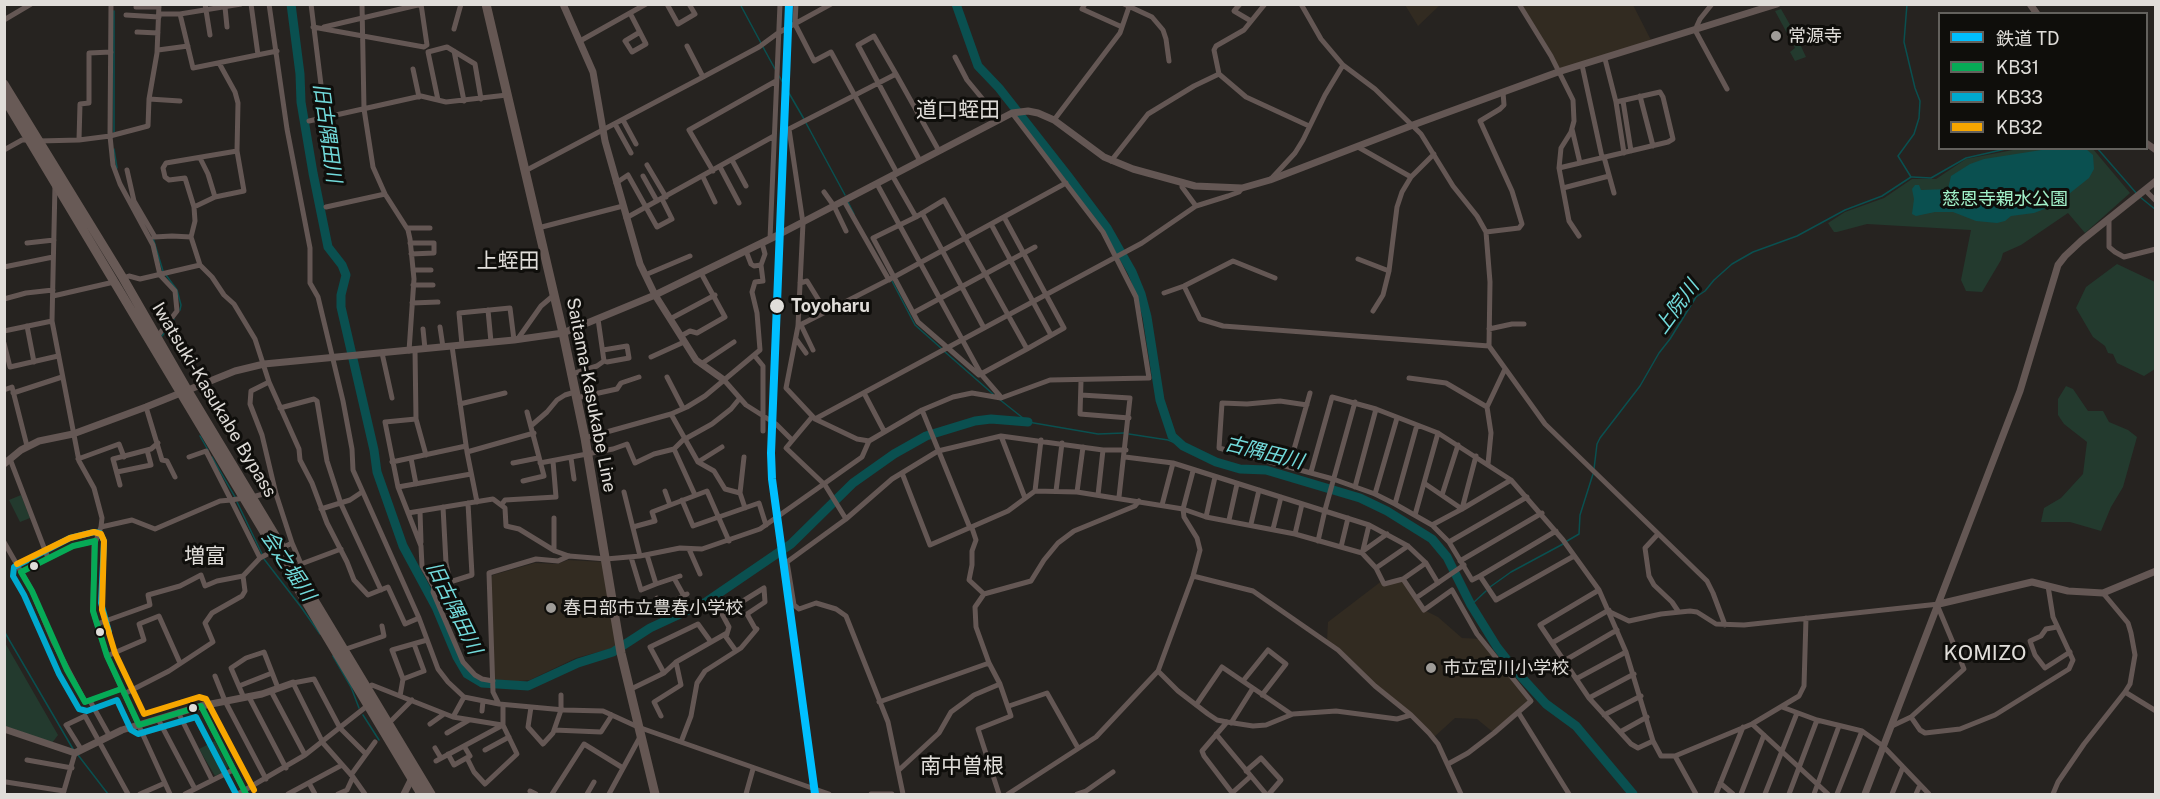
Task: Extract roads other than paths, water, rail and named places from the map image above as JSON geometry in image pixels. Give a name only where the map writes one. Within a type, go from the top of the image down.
[{"type":"highway","name":"Iwatsuki-Kasukabe Bypass","points":[[4,84],[56,183],[157,337],[185,393]]},
{"type":"highway","name":"Iwatsuki-Kasukabe Bypass","points":[[4,98],[34,141],[119,280],[279,549],[367,706],[414,775],[431,795]]},
{"type":"highway","name":"Iwatsuki-Kasukabe Bypass","points":[[279,549],[388,724],[414,775],[421,795]]},
{"type":"main road","name":"Saitama-Kasukabe Line","points":[[486,4],[563,333],[588,454],[620,650],[655,795]]},
{"type":"street","points":[[4,20],[31,4]]},
{"type":"street","points":[[111,4],[110,136],[113,165],[153,238],[163,274],[175,291],[177,311],[157,337]]},
{"type":"street","points":[[189,4],[190,12]]},
{"type":"street","points":[[136,6],[180,14],[205,7],[241,4]]},
{"type":"street","points":[[251,4],[258,55]]},
{"type":"street","points":[[268,4],[277,51],[287,129],[310,248],[310,283],[318,297],[345,411],[353,470],[419,618],[438,669],[464,697],[501,704],[561,710],[603,711],[753,769],[829,795]]},
{"type":"street","points":[[311,4],[325,117]]},
{"type":"street","points":[[362,4],[364,109],[374,167],[385,194],[407,228],[410,243],[413,270],[412,351],[416,419],[426,455]]},
{"type":"street","points":[[563,4],[590,64],[596,83],[603,131],[616,183],[639,264],[655,295],[696,360],[724,381],[746,405],[776,424],[792,440]]},
{"type":"street","points":[[580,41],[646,4]]},
{"type":"street","points":[[667,4],[678,24],[694,14],[689,4]]},
{"type":"street","points":[[770,239],[780,4]]},
{"type":"street","points":[[796,4],[795,24],[814,61],[831,52],[916,217]]},
{"type":"street","points":[[525,171],[759,47],[778,33],[831,4]]},
{"type":"street","points":[[1085,4],[1082,9],[1122,27]]},
{"type":"street","points":[[1240,4],[1234,11],[1251,21]]},
{"type":"street","points":[[1265,4],[1244,30],[1216,46],[1214,51],[1219,74],[1246,97],[1309,126]]},
{"type":"street","points":[[1301,4],[1321,39],[1343,64],[1375,88],[1413,125],[1453,186],[1477,216],[1485,232],[1490,282],[1489,346],[1545,424],[1707,581],[1725,625]]},
{"type":"street","points":[[1519,4],[1551,56],[1573,100],[1574,121],[1561,148],[1559,168],[1569,221],[1579,236]]},
{"type":"street","points":[[1695,30],[1700,19],[1712,4]]},
{"type":"street","points":[[48,558],[7,461],[27,446],[73,434],[185,393],[235,371],[264,364],[412,351],[563,333],[702,273],[1012,114],[1028,111],[1054,120],[1111,161],[1182,183],[1208,188],[1242,188],[1270,180],[1558,72],[1777,4]]},
{"type":"street","points":[[313,27],[424,47],[428,45],[421,5],[321,28]]},
{"type":"street","points":[[454,29],[458,5]]},
{"type":"street","points":[[1054,120],[1120,33],[1128,5],[1152,17],[1162,30],[1166,39],[1169,61]]},
{"type":"street","points":[[205,7],[210,34]]},
{"type":"street","points":[[225,7],[226,27]]},
{"type":"street","points":[[126,15],[159,11]]},
{"type":"street","points":[[4,150],[22,140],[79,140],[120,134],[148,126],[149,99],[158,50],[159,11]]},
{"type":"street","points":[[630,13],[640,32]]},
{"type":"street","points":[[180,14],[194,68],[277,51]]},
{"type":"street","points":[[1695,30],[1727,89]]},
{"type":"street","points":[[137,32],[158,33]]},
{"type":"street","points":[[920,161],[858,45],[874,36],[939,151]]},
{"type":"street","points":[[158,50],[188,46]]},
{"type":"street","points":[[687,46],[703,77]]},
{"type":"street","points":[[438,100],[428,52],[447,47],[475,64],[481,99]]},
{"type":"street","points":[[454,51],[464,101]]},
{"type":"street","points":[[79,140],[80,104],[89,103],[89,53],[111,52]]},
{"type":"street","points":[[955,57],[967,80],[1000,120]]},
{"type":"street","points":[[1605,58],[1631,151]]},
{"type":"street","points":[[194,207],[215,198],[244,191],[237,151],[238,103],[235,92],[219,63]]},
{"type":"street","points":[[1270,180],[1295,153],[1343,64]]},
{"type":"street","points":[[1582,65],[1603,157],[1614,193]]},
{"type":"street","points":[[413,69],[419,97]]},
{"type":"street","points":[[869,441],[840,433],[814,418],[786,388],[799,326],[803,223],[789,129],[896,74]]},
{"type":"street","points":[[1111,161],[1148,114],[1194,86],[1219,74]]},
{"type":"street","points":[[713,171],[689,130],[776,81]]},
{"type":"street","points":[[1485,232],[1519,228],[1521,224],[1512,191],[1480,121],[1504,105],[1503,92]]},
{"type":"street","points":[[1559,168],[1671,141],[1673,135],[1662,94],[1657,92],[1619,102]]},
{"type":"street","points":[[309,121],[419,97],[446,102],[507,95]]},
{"type":"street","points":[[1640,96],[1653,146]]},
{"type":"street","points":[[149,99],[180,101]]},
{"type":"street","points":[[1619,102],[1624,153]]},
{"type":"street","points":[[408,513],[494,499],[502,504],[507,513],[506,526],[519,529],[554,550],[569,556],[606,559],[647,555],[680,548],[702,549],[752,533],[766,525],[862,457],[869,441],[922,410],[953,397],[972,393],[1001,398],[1050,380],[1149,378],[1136,297],[1103,232],[1012,114]]},
{"type":"street","points":[[623,120],[636,144]]},
{"type":"street","points":[[615,124],[631,153]]},
{"type":"street","points":[[1572,129],[1580,163]]},
{"type":"street","points":[[626,218],[774,136]]},
{"type":"street","points":[[1358,147],[1411,177]]},
{"type":"street","points":[[237,151],[166,163],[163,168],[165,177],[169,180],[185,178],[194,207],[195,221],[191,237],[200,265],[212,277],[224,296],[234,304],[255,339],[269,382],[299,449],[300,460],[354,580],[368,596],[388,587],[405,624],[419,618]]},
{"type":"street","points":[[1373,311],[1383,295],[1389,271],[1397,207],[1402,192],[1411,177],[1434,154]]},
{"type":"street","points":[[200,158],[208,174],[215,198]]},
{"type":"street","points":[[732,160],[746,186]]},
{"type":"street","points":[[616,183],[628,176],[657,227],[672,219],[647,165]]},
{"type":"street","points":[[720,167],[740,204]]},
{"type":"street","points":[[126,170],[130,198]]},
{"type":"street","points":[[643,176],[662,199]]},
{"type":"street","points":[[1563,189],[1609,176]]},
{"type":"street","points":[[703,177],[716,202]]},
{"type":"street","points":[[1865,795],[2020,392],[2058,266],[2081,241],[2156,181]]},
{"type":"street","points":[[56,183],[52,321],[78,459],[94,488],[102,518],[95,541],[92,604],[107,656],[170,795]]},
{"type":"street","points":[[799,326],[1066,183]]},
{"type":"street","points":[[1182,183],[1182,187],[1196,206]]},
{"type":"street","points":[[877,184],[961,340],[981,374],[1001,398]]},
{"type":"street","points":[[846,519],[825,485],[787,450],[786,445],[814,418],[1142,243],[1196,206],[1239,192],[1242,188]]},
{"type":"street","points":[[824,192],[834,206],[846,231]]},
{"type":"street","points":[[326,207],[385,194]]},
{"type":"street","points":[[2140,194],[2156,201]]},
{"type":"street","points":[[891,278],[873,238],[944,200],[1027,349]]},
{"type":"street","points":[[844,201],[918,322],[981,374]]},
{"type":"street","points":[[538,228],[623,206]]},
{"type":"street","points":[[922,213],[984,328]]},
{"type":"street","points":[[981,374],[1064,328],[1004,217]]},
{"type":"street","points":[[2109,218],[2109,247],[2115,252],[2124,257],[2156,249]]},
{"type":"street","points":[[991,224],[1051,335]]},
{"type":"street","points":[[407,228],[430,228]]},
{"type":"street","points":[[153,238],[191,237]]},
{"type":"street","points":[[27,243],[54,240]]},
{"type":"street","points":[[410,243],[434,243],[434,253],[411,254]]},
{"type":"street","points":[[585,438],[671,414],[705,396],[760,350],[758,313],[752,292],[755,282],[763,281],[761,265],[765,254],[762,243]]},
{"type":"street","points":[[913,313],[1035,247]]},
{"type":"street","points":[[746,251],[751,264],[761,265]]},
{"type":"street","points":[[645,274],[690,256]]},
{"type":"street","points":[[4,267],[53,257]]},
{"type":"street","points":[[1358,259],[1389,271]]},
{"type":"street","points":[[1164,293],[1184,286],[1233,261],[1275,278]]},
{"type":"street","points":[[4,299],[26,293],[52,293],[129,276],[140,279],[200,265]]},
{"type":"street","points":[[413,270],[431,270]]},
{"type":"street","points":[[651,357],[683,339],[690,331],[697,333],[725,317],[702,273]]},
{"type":"street","points":[[800,283],[807,281],[826,312]]},
{"type":"street","points":[[413,285],[433,285]]},
{"type":"street","points":[[1184,286],[1200,319],[1222,326],[1489,346]]},
{"type":"street","points":[[515,340],[542,306],[554,295]]},
{"type":"street","points":[[670,319],[715,295]]},
{"type":"street","points":[[412,303],[438,302]]},
{"type":"street","points":[[462,345],[459,314],[488,310],[510,308],[515,340]]},
{"type":"street","points":[[488,310],[491,342]]},
{"type":"street","points":[[598,319],[604,361]]},
{"type":"street","points":[[5,331],[52,321]]},
{"type":"street","points":[[1489,329],[1524,324]]},
{"type":"street","points":[[27,326],[34,362]]},
{"type":"street","points":[[799,326],[813,350]]},
{"type":"street","points":[[440,327],[442,347]]},
{"type":"street","points":[[423,329],[425,349]]},
{"type":"street","points":[[796,339],[806,353]]},
{"type":"street","points":[[701,364],[734,342]]},
{"type":"street","points":[[4,343],[10,367],[58,356]]},
{"type":"street","points":[[452,346],[466,449],[477,502]]},
{"type":"street","points":[[571,374],[597,366],[604,361],[629,358],[627,346],[603,350]]},
{"type":"street","points":[[382,353],[392,398]]},
{"type":"street","points":[[754,355],[763,366],[763,431]]},
{"type":"street","points":[[1488,464],[1491,433],[1486,407],[1505,369]]},
{"type":"street","points":[[13,393],[62,377]]},
{"type":"street","points":[[532,425],[565,395],[617,389],[621,383],[639,377]]},
{"type":"street","points":[[667,377],[682,408]]},
{"type":"street","points":[[1409,378],[1446,383],[1486,407]]},
{"type":"street","points":[[1081,381],[1080,414],[1129,418]]},
{"type":"street","points":[[269,382],[251,391],[250,404],[262,435],[275,491],[292,543],[301,564],[340,549]]},
{"type":"street","points":[[4,390],[12,387],[27,446]]},
{"type":"street","points":[[460,404],[505,393]]},
{"type":"street","points":[[864,393],[884,431]]},
{"type":"street","points":[[1289,467],[1310,393]]},
{"type":"street","points":[[1080,395],[1130,398],[1119,497]]},
{"type":"street","points":[[1311,472],[1332,397],[1376,409],[1438,433],[1511,480],[1542,513],[1599,590],[1626,652],[1653,741],[1661,756],[1675,756],[1752,724],[1799,696],[1804,686],[1806,618]]},
{"type":"street","points":[[513,463],[554,461],[613,450],[627,444],[635,463],[654,454],[674,449],[685,438],[712,424],[731,409],[740,398]]},
{"type":"street","points":[[280,408],[314,399],[317,401],[327,460],[340,504],[381,590]]},
{"type":"street","points":[[1307,405],[1280,401],[1247,404],[1222,403],[1219,448],[1311,472],[1375,494],[1395,504],[1432,525],[1449,542],[1472,580],[1556,531]]},
{"type":"street","points":[[1318,541],[1355,402]]},
{"type":"street","points":[[146,408],[162,460],[167,461],[175,477]]},
{"type":"street","points":[[1354,487],[1376,409]]},
{"type":"street","points":[[922,410],[976,540],[972,551],[969,580],[984,594]]},
{"type":"street","points":[[523,481],[544,476],[527,412]]},
{"type":"street","points":[[671,414],[698,462],[714,471],[725,489],[740,493]]},
{"type":"street","points":[[1375,494],[1397,418]]},
{"type":"street","points":[[416,419],[385,422],[398,487],[421,546]]},
{"type":"street","points":[[1395,504],[1417,425]]},
{"type":"street","points":[[392,462],[466,449],[534,433]]},
{"type":"street","points":[[1415,515],[1438,433]]},
{"type":"street","points":[[903,795],[888,722],[846,616],[836,609],[816,603],[799,609],[794,605],[787,562],[846,519],[892,478],[938,451],[1001,436],[1103,450],[1126,450]]},
{"type":"street","points":[[1001,436],[1025,498]]},
{"type":"street","points":[[1035,491],[1041,440]]},
{"type":"street","points":[[120,484],[113,459],[147,450],[158,443]]},
{"type":"street","points":[[1056,491],[1062,443]]},
{"type":"street","points":[[78,459],[119,444],[124,457]]},
{"type":"street","points":[[1442,495],[1458,445]]},
{"type":"street","points":[[698,462],[722,447]]},
{"type":"street","points":[[1077,492],[1083,447]]},
{"type":"street","points":[[674,449],[695,495]]},
{"type":"street","points":[[117,472],[151,465],[147,450]]},
{"type":"street","points":[[1098,495],[1103,450]]},
{"type":"street","points":[[189,457],[206,451],[262,557]]},
{"type":"street","points":[[1462,509],[1476,456]]},
{"type":"street","points":[[744,457],[740,493],[745,508]]},
{"type":"street","points":[[411,458],[416,484]]},
{"type":"street","points":[[571,458],[574,478]]},
{"type":"street","points":[[1125,458],[1173,464],[1369,525],[1408,546],[1426,563],[1438,583]]},
{"type":"street","points":[[502,504],[505,500],[556,497],[554,461]]},
{"type":"street","points":[[1162,505],[1173,464]]},
{"type":"street","points":[[1008,795],[1096,737],[1158,671],[1193,576],[1200,550],[1197,538],[1184,517],[1183,509],[1193,471]]},
{"type":"street","points":[[902,473],[930,545],[1008,511],[1035,491],[1056,491],[1119,497],[1183,509],[1206,517],[1251,524],[1362,552],[1376,568],[1384,584],[1403,579],[1426,563]]},
{"type":"street","points":[[398,487],[471,474]]},
{"type":"street","points":[[1206,517],[1215,477]]},
{"type":"street","points":[[1432,525],[1511,480]]},
{"type":"street","points":[[1424,483],[1462,509]]},
{"type":"street","points":[[1229,520],[1237,484]]},
{"type":"street","points":[[665,490],[670,505]]},
{"type":"street","points":[[1251,524],[1259,490]]},
{"type":"street","points":[[101,527],[132,520],[155,529],[220,501],[275,491]]},
{"type":"street","points":[[633,527],[655,521],[652,512],[707,491],[729,541]]},
{"type":"street","points":[[321,509],[340,504],[362,492]]},
{"type":"street","points":[[624,492],[640,556]]},
{"type":"street","points":[[1273,529],[1281,497]]},
{"type":"street","points":[[1449,542],[1527,497]]},
{"type":"street","points":[[682,500],[693,526],[759,503],[766,525]]},
{"type":"street","points":[[999,795],[978,729],[1011,716],[976,627],[975,607],[984,594],[1031,581],[1058,543],[1074,531],[1135,506],[1139,501]]},
{"type":"street","points":[[434,587],[472,575],[468,503]]},
{"type":"street","points":[[1295,534],[1302,504]]},
{"type":"street","points":[[443,507],[446,563],[450,582]]},
{"type":"street","points":[[420,511],[422,566],[434,587],[433,591],[463,662],[475,675],[493,681]]},
{"type":"street","points":[[1416,598],[1462,563],[1542,513]]},
{"type":"street","points":[[554,518],[554,550]]},
{"type":"street","points":[[1341,547],[1348,518]]},
{"type":"street","points":[[1362,552],[1369,525]]},
{"type":"street","points":[[1362,552],[1387,534]]},
{"type":"street","points":[[1658,534],[1645,548],[1649,576],[1654,585],[1678,611]]},
{"type":"street","points":[[21,572],[73,546],[95,541]]},
{"type":"street","points":[[4,542],[32,591],[67,670],[85,702],[123,692],[180,663],[213,642],[205,623],[212,613],[242,596],[245,591],[243,576]]},
{"type":"street","points":[[97,624],[150,605],[148,595],[180,586],[201,575],[205,586],[243,576],[262,557],[292,543]]},
{"type":"street","points":[[1376,568],[1408,546]]},
{"type":"street","points":[[689,549],[700,574]]},
{"type":"street","points":[[647,555],[656,584]]},
{"type":"street","points":[[467,758],[474,772],[485,784],[516,754],[503,725],[501,704],[493,692],[489,573],[537,559],[558,561],[569,556]]},
{"type":"street","points":[[1480,576],[1496,600],[1574,556]]},
{"type":"street","points":[[631,557],[641,590],[677,577],[686,595],[661,608],[657,598]]},
{"type":"street","points":[[1609,611],[1629,621],[1678,611],[1697,612],[1716,624],[1744,626],[1938,606],[2032,582],[2068,591],[2103,593],[2156,572]]},
{"type":"street","points":[[1193,576],[1253,591],[1265,597],[1338,650],[1411,715],[1438,744],[1461,795]]},
{"type":"street","points":[[1403,579],[1424,610],[1452,590],[1477,634],[1531,700],[1468,753],[1448,764]]},
{"type":"street","points":[[1911,717],[1925,733],[1960,729],[1995,714],[2069,669],[2073,660],[2053,617],[2048,586]]},
{"type":"street","points":[[681,742],[691,716],[697,683],[705,671],[736,651],[757,629],[747,614],[765,602],[764,588],[722,614],[729,627],[726,637],[736,651]]},
{"type":"street","points":[[1599,590],[1540,625],[1589,699],[1631,744],[1638,748],[1653,741]]},
{"type":"street","points":[[2053,794],[2058,782],[2084,744],[2125,692],[2134,668],[2135,655],[2128,623],[2103,593]]},
{"type":"street","points":[[1892,726],[1911,717],[1964,669],[1938,606]]},
{"type":"street","points":[[1551,643],[1609,611]]},
{"type":"street","points":[[107,656],[144,640],[139,624],[159,616],[180,663]]},
{"type":"street","points":[[664,673],[650,646],[698,624],[711,642]]},
{"type":"street","points":[[343,650],[384,636],[382,626]]},
{"type":"street","points":[[2057,627],[2046,629],[2041,636],[2030,641],[2035,655],[2044,668],[2070,652]]},
{"type":"street","points":[[1564,661],[1617,630]]},
{"type":"street","points":[[629,690],[664,673],[676,662],[727,633]]},
{"type":"street","points":[[400,696],[403,679],[392,650],[427,640]]},
{"type":"street","points":[[403,679],[424,671],[414,644]]},
{"type":"street","points":[[1243,681],[1268,650],[1286,664],[1262,694]]},
{"type":"street","points":[[286,768],[231,668],[246,658],[264,652],[272,673],[274,690],[305,755]]},
{"type":"street","points":[[1576,679],[1626,652]]},
{"type":"street","points":[[661,716],[654,702],[681,685],[676,662]]},
{"type":"street","points":[[879,702],[989,663]]},
{"type":"street","points":[[1196,705],[1222,667],[1291,714]]},
{"type":"street","points":[[1158,671],[1196,705],[1217,720],[1253,726],[1266,725],[1291,714],[1336,711],[1397,719],[1411,715]]},
{"type":"street","points":[[239,686],[272,673]]},
{"type":"street","points":[[1589,699],[1634,674]]},
{"type":"street","points":[[215,676],[225,701],[266,779]]},
{"type":"street","points":[[6,782],[64,793],[78,751],[98,740],[178,712],[314,679],[340,728],[366,754]]},
{"type":"street","points":[[292,683],[322,743],[366,795]]},
{"type":"street","points":[[899,770],[939,734],[951,712],[975,695],[1000,684]]},
{"type":"street","points":[[367,688],[372,686],[453,717],[503,725]]},
{"type":"street","points":[[1251,776],[1232,794],[1202,751],[1229,722],[1253,688]]},
{"type":"street","points":[[2125,692],[2156,711]]},
{"type":"street","points":[[1009,706],[1047,693],[1078,748]]},
{"type":"street","points":[[531,707],[528,727],[543,744],[555,730],[561,710],[561,695]]},
{"type":"street","points":[[1604,716],[1641,696]]},
{"type":"street","points":[[453,717],[464,697]]},
{"type":"street","points":[[388,724],[412,700]]},
{"type":"street","points":[[90,701],[109,735]]},
{"type":"street","points":[[482,711],[483,701]]},
{"type":"street","points":[[201,706],[245,793]]},
{"type":"street","points":[[238,795],[245,793],[305,755],[367,706]]},
{"type":"street","points":[[1782,707],[1817,720],[1862,731],[1883,747],[1929,795]]},
{"type":"street","points":[[178,712],[212,780]]},
{"type":"street","points":[[1518,712],[1569,795]]},
{"type":"street","points":[[1765,795],[1797,713]]},
{"type":"street","points":[[430,724],[444,714]]},
{"type":"street","points":[[555,730],[601,732],[612,715]]},
{"type":"street","points":[[78,751],[66,724],[85,716],[128,795]]},
{"type":"street","points":[[1620,732],[1647,717]]},
{"type":"street","points":[[158,719],[195,789]]},
{"type":"street","points":[[447,733],[469,720]]},
{"type":"street","points":[[1789,795],[1817,720]]},
{"type":"street","points":[[1752,724],[1828,795]]},
{"type":"street","points":[[435,748],[438,760],[503,725]]},
{"type":"street","points":[[1814,795],[1839,726]]},
{"type":"street","points":[[1716,795],[1743,727]]},
{"type":"street","points":[[4,729],[78,751]]},
{"type":"street","points":[[1838,795],[1862,731]]},
{"type":"street","points":[[1216,734],[1246,771],[1267,795],[1281,780],[1261,758],[1246,771]]},
{"type":"street","points":[[1741,795],[1764,735]]},
{"type":"street","points":[[485,750],[509,737]]},
{"type":"street","points":[[609,795],[640,737]]},
{"type":"street","points":[[338,795],[346,790],[352,776],[375,742]]},
{"type":"street","points":[[552,795],[584,744],[623,768]]},
{"type":"street","points":[[448,754],[454,765],[470,756],[464,746]]},
{"type":"street","points":[[1675,756],[1696,795]]},
{"type":"street","points":[[27,760],[72,768]]},
{"type":"street","points":[[288,795],[342,765]]},
{"type":"street","points":[[1892,795],[1903,767]]},
{"type":"street","points":[[746,795],[753,769]]},
{"type":"street","points":[[185,795],[233,770]]},
{"type":"street","points":[[1077,795],[1113,772]]},
{"type":"street","points":[[404,795],[414,775]]},
{"type":"street","points":[[587,795],[594,782]]},
{"type":"street","points":[[140,795],[165,783]]},
{"type":"street","points":[[309,783],[315,795]]},
{"type":"street","points":[[1720,783],[1733,795]]},
{"type":"street","points":[[1916,795],[1920,785]]},
{"type":"street","points":[[871,795],[892,795]]},
{"type":"water","points":[[2041,150],[2087,150],[2093,155],[2094,169],[2089,178],[2060,201],[2034,213],[2011,216],[1997,223],[1976,221],[1953,212],[1935,212],[1916,216],[1912,214],[1914,199],[1912,189],[1915,185],[1919,185],[1921,190],[1948,189],[1951,176],[1970,164],[1984,159]]},
{"type":"waterway","name":"旧古隅田川","points":[[291,4],[300,74],[301,102],[313,173],[328,247],[342,265],[346,275],[341,295],[341,307],[377,472],[403,546],[436,607],[457,657],[467,674],[482,683],[528,686],[578,663],[613,652],[650,628],[706,602],[791,544],[853,483],[894,454],[926,436],[975,421],[991,419],[1028,422]]},
{"type":"waterway","points":[[740,4],[761,43]]},
{"type":"waterway","name":"古隅田川","points":[[956,4],[978,66],[999,88],[1107,228],[1132,272],[1147,317],[1160,400],[1172,436],[1183,446],[1216,462],[1240,469],[1266,470],[1360,498],[1387,511],[1432,539],[1447,557],[1471,605],[1497,647],[1515,670],[1546,704],[1576,726],[1633,794]]},
{"type":"waterway","name":"上院川","points":[[1907,4],[1904,42],[1920,101],[1919,118],[1914,134],[1898,156],[1911,177]]},
{"type":"waterway","points":[[114,11],[114,132]]},
{"type":"waterway","points":[[763,47],[775,69]]},
{"type":"waterway","points":[[779,76],[804,119]]},
{"type":"waterway","points":[[806,123],[845,195]]},
{"type":"waterway","name":"会之堀川","points":[[114,149],[117,168]]},
{"type":"waterway","points":[[1912,177],[1931,178],[1966,158],[2001,150]]},
{"type":"waterway","points":[[2099,150],[2137,194]]},
{"type":"waterway","name":"上院川","points":[[1594,469],[1597,444],[1600,438],[1640,386],[1696,297],[1705,291],[1714,280],[1732,264],[1753,252],[1797,236],[1845,210],[1882,196],[1911,177]]},
{"type":"waterway","points":[[2140,197],[2156,210]]},
{"type":"waterway","points":[[848,202],[854,214]]},
{"type":"waterway","name":"会之堀川","points":[[153,238],[163,271]]},
{"type":"waterway","name":"会之堀川","points":[[166,275],[177,290],[180,310]]},
{"type":"waterway","points":[[892,281],[915,325],[942,349]]},
{"type":"waterway","name":"会之堀川","points":[[162,336],[174,319]]},
{"type":"waterway","points":[[945,352],[993,394]]},
{"type":"waterway","points":[[999,399],[1028,422],[1098,434],[1124,433]]},
{"type":"waterway","points":[[1129,434],[1168,440],[1183,446]]},
{"type":"waterway","name":"会之堀川","points":[[200,436],[208,450]]},
{"type":"waterway","name":"会之堀川","points":[[212,457],[235,497]]},
{"type":"waterway","name":"上院川","points":[[1567,541],[1579,534],[1580,515],[1593,474]]},
{"type":"waterway","name":"会之堀川","points":[[237,502],[262,554]]},
{"type":"waterway","name":"上院川","points":[[1490,587],[1511,572],[1563,544]]},
{"type":"waterway","name":"会之堀川","points":[[264,559],[320,634]]},
{"type":"waterway","name":"上院川","points":[[1471,605],[1486,591]]},
{"type":"waterway","points":[[4,631],[73,749]]},
{"type":"waterway","name":"会之堀川","points":[[333,656],[351,687],[359,708]]},
{"type":"waterway","name":"会之堀川","points":[[363,715],[379,740]]},
{"type":"waterway","points":[[78,755],[108,794]]},
{"type":"rail line","name":"TD","points":[[789,4],[771,453],[772,479],[815,794]]},
{"type":"place","name":"常源寺","points":[[1776,36]]},
{"type":"place","name":"Toyoharu","points":[[777,306]]},
{"type":"place","name":"春日部市立豊春小学校","points":[[551,608]]},
{"type":"place","name":"市立宮川小学校","points":[[1431,668]]},
{"type":"district","name":"道口蛭田","points":[[958,111]]},
{"type":"district","name":"上蛭田","points":[[508,262]]},
{"type":"district","name":"増富","points":[[205,557]]},
{"type":"district","name":"KOMIZO","points":[[1985,654]]},
{"type":"district","name":"南中曽根","points":[[962,767]]},
{"type":"park label","name":"慈恩寺親水公園","points":[[2005,199]]}]
